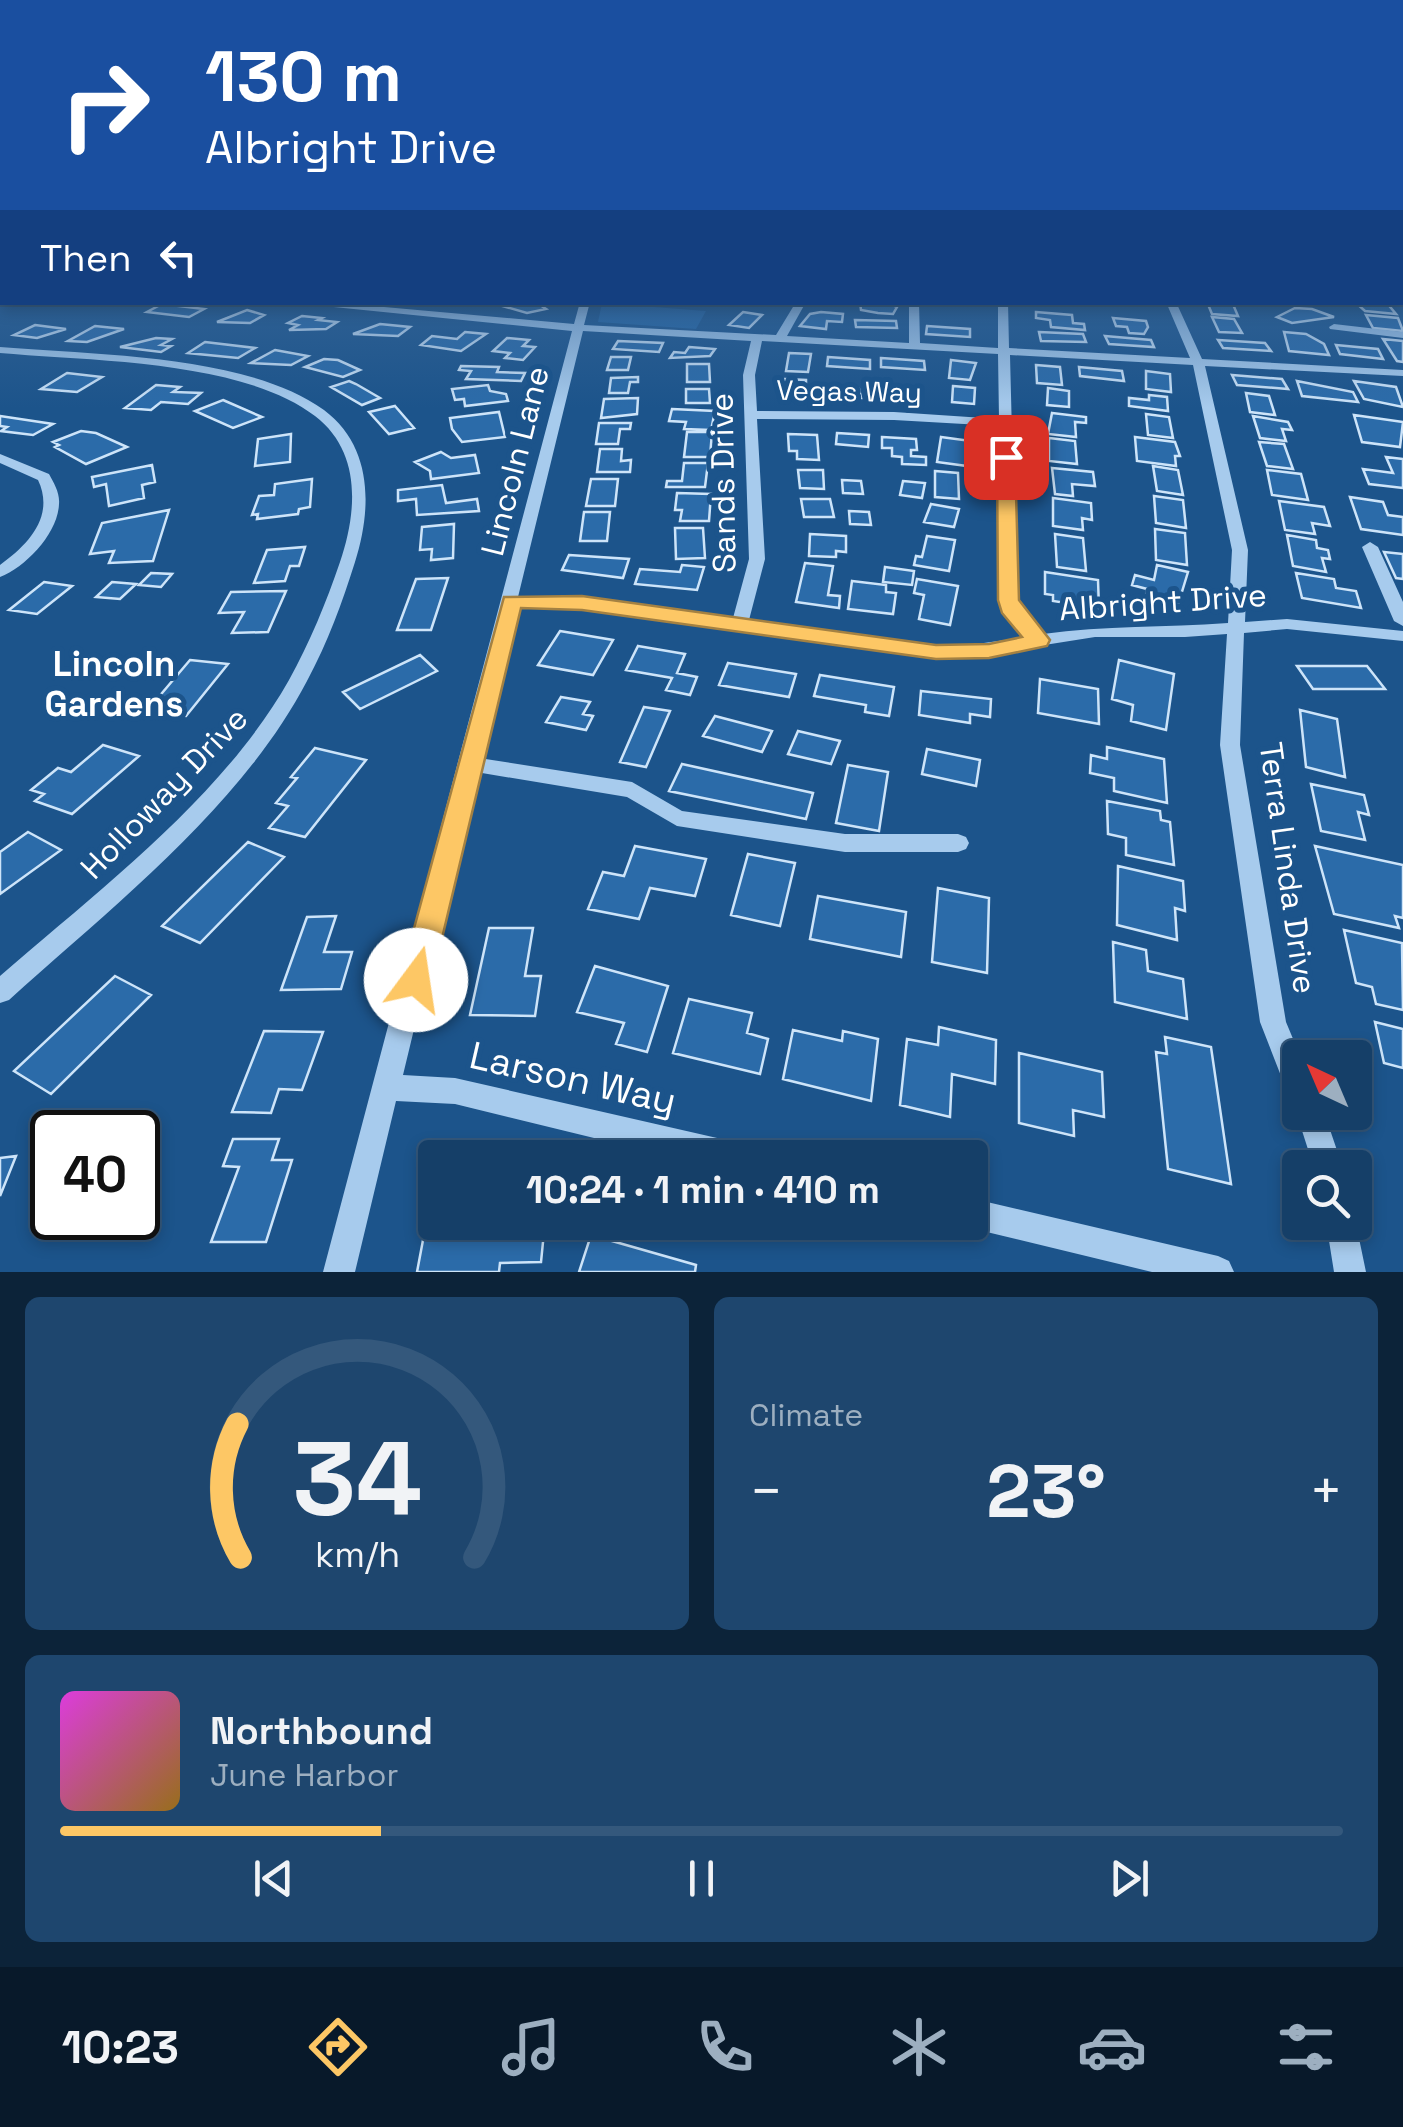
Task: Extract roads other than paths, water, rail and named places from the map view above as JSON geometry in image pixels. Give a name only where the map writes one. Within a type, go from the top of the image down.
[{"type":"street","points":[[329,305],[578,328],[1005,348],[1401,375]]},
{"type":"street","name":"Lincoln Lane","points":[[339,1272],[471,764],[584,305]]},
{"type":"street","points":[[779,340],[799,305]]},
{"type":"street","points":[[914,305],[914,345]]},
{"type":"street","points":[[1004,305],[1008,600],[1013,613],[1038,640]]},
{"type":"street","name":"Terra Linda Drive","points":[[1173,305],[1197,359],[1240,550],[1232,760],[1273,1022],[1282,1045]]},
{"type":"street","points":[[1334,327],[1403,335]]},
{"type":"street","name":"Sands Drive","points":[[739,626],[757,558],[749,372],[757,338]]},
{"type":"street","name":"Holloway Drive","points":[[0,350],[213,374],[274,390],[316,410],[348,441],[360,471],[362,496],[347,570],[327,623],[309,664],[256,750],[137,870],[0,992]]},
{"type":"street","name":"Vegas Way","points":[[750,415],[894,416],[1006,424]]},
{"type":"street","points":[[0,458],[44,476],[54,504],[48,524],[32,546],[0,572]]},
{"type":"street","points":[[1370,548],[1403,622]]},
{"type":"street","name":"Albright Drive","points":[[512,602],[582,603],[936,652],[989,651],[1095,632],[1237,630],[1287,624],[1403,636]]},
{"type":"street","points":[[471,764],[632,790],[676,818],[846,842],[958,843]]},
{"type":"street","name":"Larson Way","points":[[388,1087],[466,1093],[663,1140]]},
{"type":"street","points":[[988,1217],[1218,1272]]},
{"type":"street","points":[[1344,1240],[1350,1272]]},
{"type":"district","name":"Lincoln Gardens","points":[[114,684]]}]
